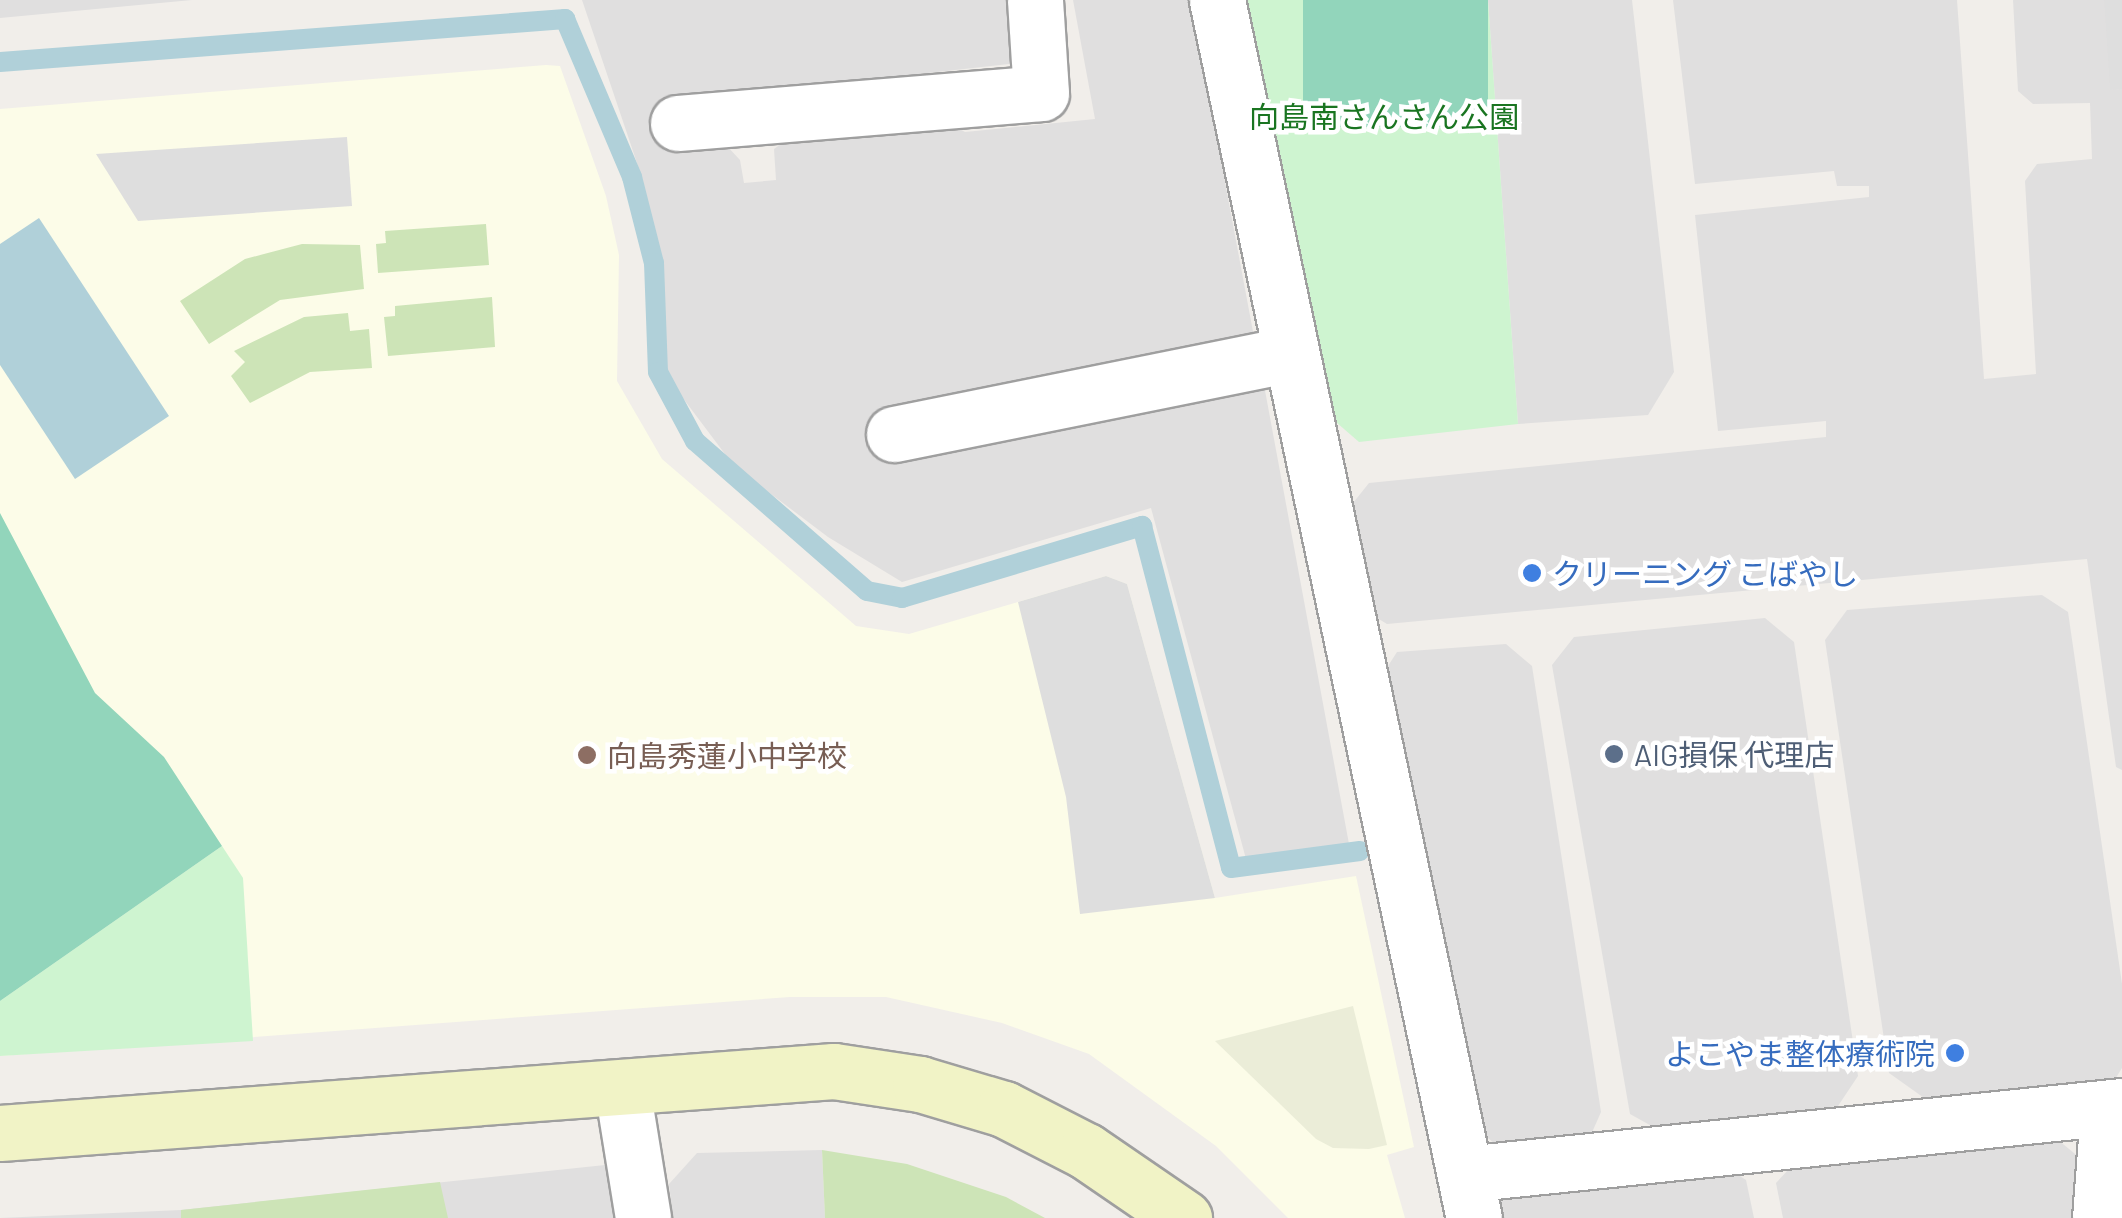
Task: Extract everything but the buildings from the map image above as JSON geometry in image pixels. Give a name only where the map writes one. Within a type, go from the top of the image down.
[{"type":"street","points":[[678,123],[1040,92],[1035,0]]},
{"type":"street","points":[[1217,0],[1470,1196],[2115,1109],[2100,1218]]},
{"type":"street","points":[[894,434],[1290,354]]},
{"type":"street","points":[[0,1133],[834,1071],[920,1084],[1004,1109],[1070,1142],[1184,1218]]},
{"type":"street","points":[[622,1088],[644,1218]]},
{"type":"shaded area","points":[[0,0],[192,0],[0,18]]},
{"type":"shaded area","points":[[582,0],[1033,0],[1019,63],[684,100],[740,160],[744,183],[776,180],[774,149],[802,128],[935,116],[965,132],[1095,119],[1073,0],[1191,0],[1254,337],[884,407],[889,454],[1264,385],[1349,844],[1246,859],[1151,508],[902,582],[828,537],[734,466],[661,369],[660,263],[637,163]]},
{"type":"shaded area","points":[[1488,0],[1632,0],[1674,372],[1648,415],[1518,424]]},
{"type":"shaded area","points":[[1673,0],[1957,0],[1984,379],[2036,374],[2025,181],[2037,164],[2092,159],[2090,103],[2033,104],[2018,91],[2013,0],[2122,0],[2122,770],[2116,767],[2087,559],[1387,624],[1364,610],[1349,508],[1369,483],[1826,437],[1826,421],[1718,431],[1695,215],[1869,197],[1869,186],[1837,186],[1834,171],[1695,184]]},
{"type":"shaded area","points":[[2104,0],[2122,0],[2122,89],[2110,90]]},
{"type":"shaded area","name":"向島秀蓮小中学校","points":[[560,66],[606,196],[619,255],[617,381],[662,459],[856,626],[909,634],[1106,576],[1127,584],[1215,898],[1356,876],[1414,1147],[1387,1155],[1405,1218],[1288,1218],[1216,1146],[1089,1054],[1002,1023],[886,997],[790,997],[0,1056],[0,109]]},
{"type":"shaded area","points":[[347,137],[352,206],[138,221],[96,154]]},
{"type":"shaded area","points":[[1106,576],[1127,584],[1215,898],[1080,914],[1066,797],[1018,602]]},
{"type":"shaded area","points":[[2042,595],[2068,612],[2122,984],[2122,1068],[2112,1084],[1927,1100],[1889,1073],[1825,640],[1847,610]]},
{"type":"shaded area","points":[[1765,618],[1794,642],[1858,1076],[1838,1106],[1657,1129],[1630,1114],[1552,665],[1574,637]]},
{"type":"shaded area","points":[[1506,644],[1532,666],[1601,1112],[1590,1137],[1499,1147],[1473,1126],[1379,680],[1397,652]]},
{"type":"shaded area","points":[[1353,1006],[1387,1145],[1369,1149],[1333,1148],[1316,1139],[1215,1041]]},
{"type":"shaded area","points":[[2041,1126],[2091,1167],[2087,1218],[1783,1218],[1776,1183],[1802,1155]]},
{"type":"shaded area","points":[[822,1150],[825,1218],[673,1218],[669,1184],[697,1153]]},
{"type":"shaded area","points":[[1711,1157],[1746,1180],[1754,1218],[1497,1218],[1495,1207],[1520,1179]]},
{"type":"shaded area","points":[[605,1165],[616,1218],[0,1218],[181,1210]]},
{"type":"green space","name":"向島南さんさん公園","points":[[1246,0],[1488,0],[1518,424],[1359,442],[1329,416]]},
{"type":"green space","points":[[1303,0],[1488,0],[1488,127],[1303,127]]},
{"type":"green space","points":[[486,224],[489,265],[378,273],[376,244],[386,243],[385,231]]},
{"type":"green space","points":[[302,244],[360,245],[364,289],[280,300],[209,344],[180,301],[245,259]]},
{"type":"green space","points":[[492,297],[495,347],[388,356],[384,317],[395,316],[395,306]]},
{"type":"green space","points":[[348,313],[350,331],[369,329],[372,368],[310,372],[250,403],[231,376],[245,362],[234,351],[304,317]]},
{"type":"green space","points":[[0,513],[95,693],[164,757],[222,846],[0,1001]]},
{"type":"green space","points":[[222,846],[243,878],[253,1041],[0,1056],[0,1001]]},
{"type":"green space","points":[[822,1150],[907,1164],[1006,1197],[1045,1218],[825,1218]]},
{"type":"green space","points":[[440,1182],[448,1218],[181,1218],[181,1210]]},
{"type":"water","points":[[39,218],[169,416],[75,479],[0,365],[0,244]]},
{"type":"waterway","points":[[0,62],[565,19],[632,177],[654,263],[658,372],[695,441],[867,591],[902,598],[1142,526],[1231,868],[1360,851]]},
{"type":"place","name":"クリーニング こばやし","points":[[1532,573]]},
{"type":"place","name":"AIG損保 代理店","points":[[1614,754]]},
{"type":"place","name":"向島秀蓮小中学校","points":[[587,755]]},
{"type":"place","name":"よこやま整体療術院","points":[[1955,1053]]}]
